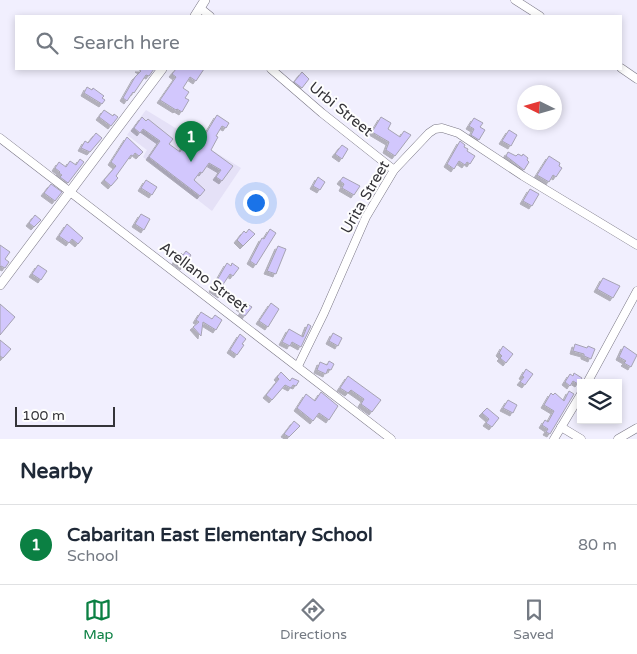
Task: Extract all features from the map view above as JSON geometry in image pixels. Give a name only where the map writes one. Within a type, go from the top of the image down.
[{"type":"main road","points":[[196,15],[203,4]]},
{"type":"main road","points":[[0,285],[161,70]]},
{"type":"street","points":[[516,0],[538,15]]},
{"type":"street","points":[[203,4],[209,15]]},
{"type":"street","points":[[622,69],[637,79]]},
{"type":"street","name":"Urbi Street","points":[[272,70],[322,113],[394,170]]},
{"type":"street","name":"Urita Street","points":[[298,366],[366,218],[394,170],[435,129],[442,128],[458,134],[522,176],[637,245]]},
{"type":"street","name":"Arellano Street","points":[[0,138],[391,439]]},
{"type":"street","points":[[589,379],[637,291]]},
{"type":"street","points":[[554,439],[577,401]]},
{"type":"street","points":[[561,427],[581,439]]},
{"type":"street","points":[[618,439],[637,428]]},
{"type":"shaded area","points":[[146,110],[241,168],[212,211],[143,157],[147,150],[127,135]]},
{"type":"building","points":[[140,70],[153,70],[149,76],[146,75],[127,101],[123,98],[135,77],[141,71]]},
{"type":"building","points":[[175,70],[203,70],[196,81],[190,77],[183,88],[189,92],[185,98],[189,100],[182,112],[160,100],[176,77],[172,74]]},
{"type":"building","points":[[302,72],[309,79],[302,88],[294,82]]},
{"type":"building","points":[[87,87],[92,90],[93,88],[104,96],[102,98],[105,100],[102,104],[84,93]]},
{"type":"building","points":[[104,110],[118,117],[111,126],[99,117]]},
{"type":"building","points":[[217,115],[229,123],[226,128],[222,126],[211,150],[233,166],[222,181],[216,177],[221,170],[209,163],[194,180],[205,190],[200,196],[149,157],[160,141],[143,129],[140,133],[134,128],[142,117],[146,121],[148,119],[173,139],[169,144],[180,152],[188,138],[199,145]]},
{"type":"building","points":[[381,117],[391,123],[388,129],[400,137],[404,131],[411,135],[395,156],[386,150],[389,142],[372,132]]},
{"type":"building","points":[[474,118],[483,123],[480,127],[485,130],[479,140],[471,135],[474,129],[469,126]]},
{"type":"building","points":[[509,130],[517,135],[511,146],[502,141]]},
{"type":"building","points":[[96,133],[102,138],[90,152],[81,148],[85,141],[88,143]]},
{"type":"building","points":[[127,137],[143,152],[139,156],[135,153],[133,156],[131,155],[116,176],[118,178],[111,186],[104,180],[116,166],[111,162]]},
{"type":"building","points":[[460,141],[468,149],[467,151],[475,156],[470,164],[467,162],[465,165],[459,161],[454,169],[447,164]]},
{"type":"building","points":[[342,145],[348,149],[342,159],[335,154]]},
{"type":"building","points":[[508,152],[516,156],[518,154],[522,156],[523,154],[528,158],[529,162],[524,170],[506,156]]},
{"type":"building","points":[[549,156],[560,163],[559,166],[562,168],[556,177],[553,175],[549,182],[537,175]]},
{"type":"building","points":[[80,159],[84,162],[68,183],[60,177],[62,175],[55,168],[59,162],[66,167],[70,161],[76,165]]},
{"type":"building","points":[[318,177],[325,182],[320,190],[313,186]]},
{"type":"building","points":[[343,177],[360,186],[354,195],[342,188],[344,184],[340,181]]},
{"type":"building","points":[[146,180],[157,187],[152,195],[141,188]]},
{"type":"building","points":[[51,184],[62,192],[55,201],[44,193]]},
{"type":"building","points":[[530,189],[539,194],[532,206],[523,201]]},
{"type":"building","points":[[141,214],[150,219],[144,230],[135,224]]},
{"type":"building","points":[[35,215],[41,220],[34,227],[29,223]]},
{"type":"building","points":[[67,224],[83,238],[78,244],[72,239],[69,243],[59,236]]},
{"type":"building","points":[[249,229],[255,234],[243,246],[237,240],[244,231],[246,233]]},
{"type":"building","points":[[270,229],[276,233],[256,265],[250,261],[262,238],[264,239]]},
{"type":"building","points":[[0,245],[10,252],[5,259],[9,262],[5,268],[0,267]]},
{"type":"building","points":[[278,246],[286,249],[276,274],[267,271]]},
{"type":"building","points":[[186,251],[191,255],[183,267],[175,261],[181,253],[183,255]]},
{"type":"building","points":[[227,263],[231,266],[232,263],[239,268],[233,276],[230,274],[222,286],[225,288],[221,295],[212,289]]},
{"type":"building","points":[[38,265],[47,271],[41,280],[32,274]]},
{"type":"building","points":[[603,278],[620,286],[613,298],[597,289]]},
{"type":"building","points":[[243,302],[252,307],[245,316],[241,313],[243,310],[239,307]]},
{"type":"building","points":[[271,303],[279,309],[268,327],[259,321]]},
{"type":"building","points":[[0,304],[15,317],[0,335]]},
{"type":"building","points":[[201,312],[212,319],[215,315],[222,320],[216,330],[203,322],[201,336],[193,327],[199,322],[196,320]]},
{"type":"building","points":[[308,324],[311,326],[301,347],[292,342],[290,346],[282,342],[289,329],[303,337]]},
{"type":"building","points":[[333,333],[342,338],[338,346],[329,341]]},
{"type":"building","points":[[240,334],[246,339],[237,355],[230,350]]},
{"type":"building","points":[[0,340],[11,349],[3,358],[0,356]]},
{"type":"building","points":[[575,344],[595,349],[591,359],[584,356],[584,354],[573,351]]},
{"type":"building","points":[[503,346],[513,354],[506,363],[500,358],[502,356],[499,353]]},
{"type":"building","points":[[624,346],[637,355],[631,367],[619,357]]},
{"type":"building","points":[[329,361],[334,364],[331,370],[328,369],[326,374],[317,370],[320,362],[327,365]]},
{"type":"building","points":[[526,369],[533,374],[525,385],[520,382],[524,377],[522,376]]},
{"type":"building","points":[[281,372],[290,381],[292,378],[299,381],[296,386],[293,385],[291,388],[285,385],[272,400],[266,395],[279,379],[277,377]]},
{"type":"building","points":[[574,373],[582,378],[577,379],[577,383],[573,381],[570,386],[565,382],[570,374],[573,376]]},
{"type":"building","points":[[348,376],[381,400],[372,412],[361,404],[364,399],[351,390],[348,393],[340,388]]},
{"type":"building","points":[[569,391],[574,394],[550,434],[546,432],[548,429],[542,425],[545,420],[548,422],[554,411],[544,405],[551,393],[553,395],[555,393],[564,401]]},
{"type":"building","points":[[321,392],[338,406],[329,420],[319,413],[313,421],[297,408],[306,394],[315,401]]},
{"type":"building","points":[[508,400],[517,405],[513,413],[503,408]]},
{"type":"building","points":[[487,408],[499,418],[492,427],[486,423],[489,419],[482,413]]},
{"type":"building","points":[[294,421],[300,426],[289,437],[284,434]]},
{"type":"place","name":"Cabaritan East Elementary School","points":[[191,162]]}]
